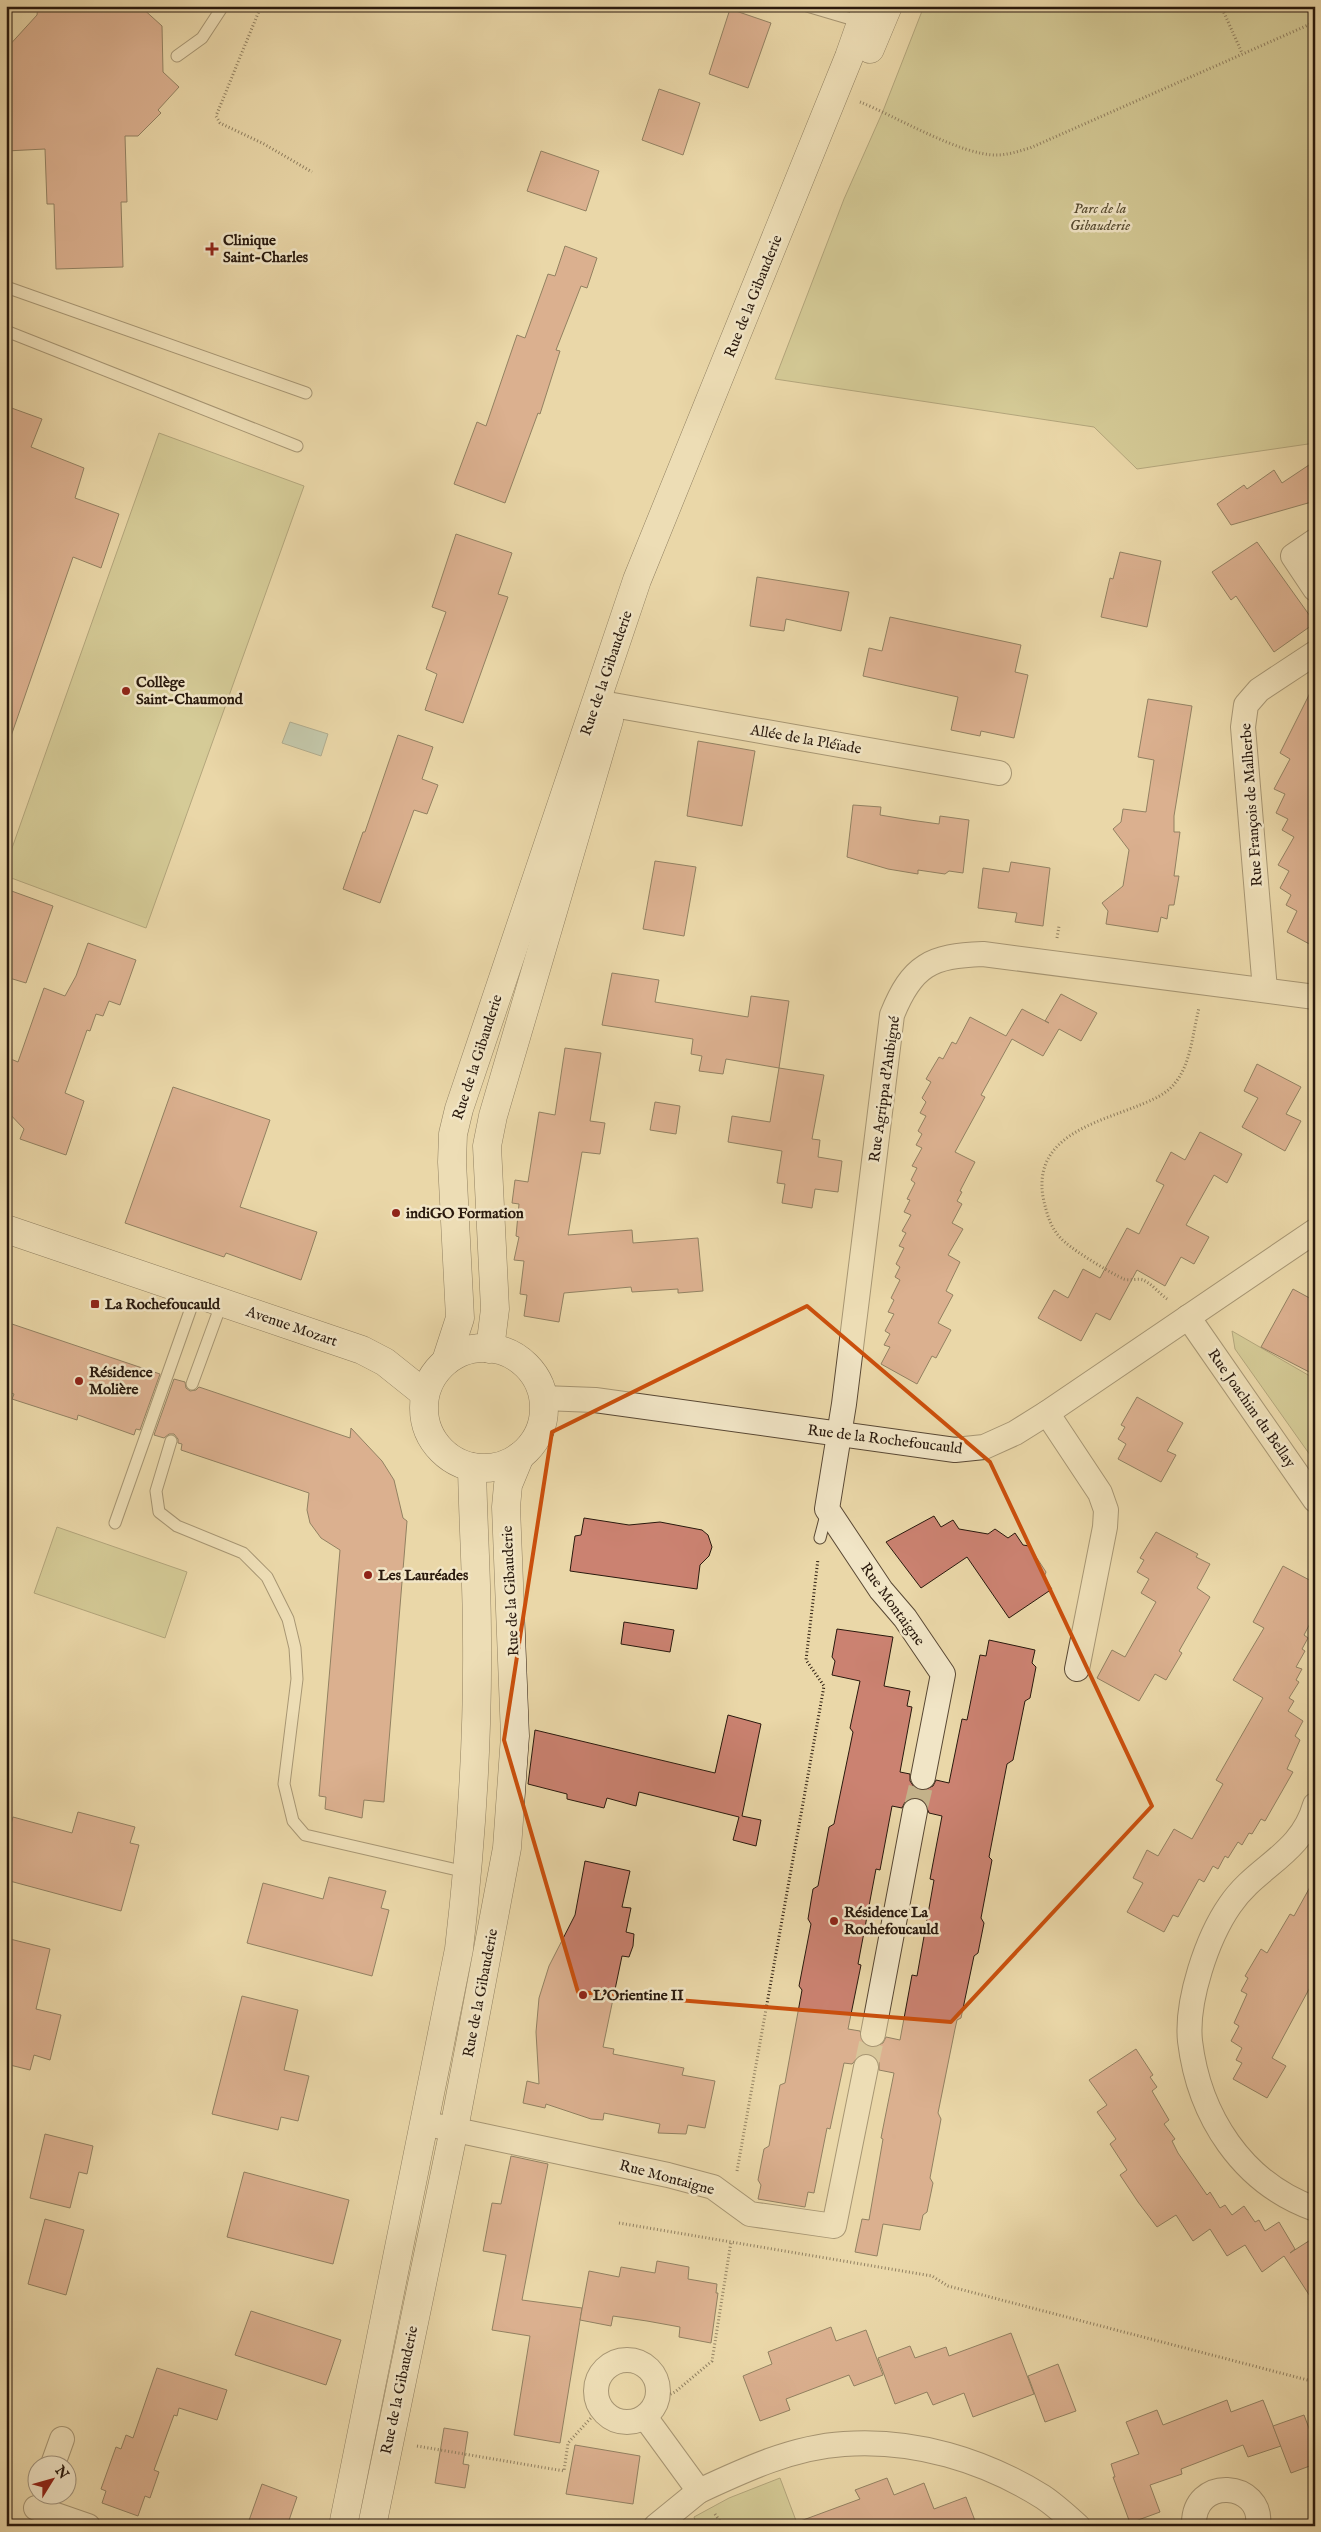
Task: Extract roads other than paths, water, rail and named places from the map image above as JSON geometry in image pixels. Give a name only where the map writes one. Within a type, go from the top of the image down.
[{"type":"street","name":"Rue de la Gibauderie","points":[[490,1348],[495,1309],[486,1146],[493,1116],[613,706],[653,587],[888,6]]},
{"type":"street","name":"Rue de la Gibauderie","points":[[446,1361],[460,1318],[452,1162],[453,1134],[459,1109],[638,580],[850,57],[864,14]]},
{"type":"street","points":[[1315,541],[1294,556],[1315,588]]},
{"type":"street","name":"Rue François de Malherbe","points":[[1265,990],[1243,727],[1246,705],[1260,690],[1315,653]]},
{"type":"street","name":"Allée de la Pléïade","points":[[613,706],[999,773]]},
{"type":"street","name":"Rue Agrippa d'Aubigné","points":[[839,1435],[892,1015],[902,992],[919,971],[940,958],[983,954],[1315,997]]},
{"type":"street","name":"Avenue Mozart","points":[[6,1229],[362,1350],[386,1362],[425,1394]]},
{"type":"street","name":"Rue de la Rochefoucauld","points":[[543,1398],[596,1400],[955,1450],[984,1447],[1015,1433],[1047,1413],[1315,1231]]},
{"type":"street","name":"Rue Joachim du Bellay","points":[[1188,1317],[1315,1500]]},
{"type":"street","points":[[490,1348],[508,1354],[524,1364],[536,1380],[543,1398],[543,1414],[540,1430],[532,1444],[520,1456],[506,1464],[489,1468],[472,1467],[454,1460],[439,1448],[429,1432],[424,1413],[425,1394],[433,1376],[446,1361],[459,1353],[474,1349],[490,1348]]},
{"type":"street","points":[[1047,1413],[1100,1493],[1106,1510],[1105,1527],[1077,1668]]},
{"type":"street","points":[[827,1509],[839,1435]]},
{"type":"street","name":"Rue de la Gibauderie","points":[[372,2526],[388,2441],[454,2129],[507,1848],[515,1736],[506,1507],[508,1485],[520,1456]]},
{"type":"street","name":"Rue de la Gibauderie","points":[[343,2526],[459,1949],[468,1873],[474,1780],[477,1638],[472,1467]]},
{"type":"street","name":"Rue Montaigne","points":[[827,1509],[881,1590],[906,1618],[943,1674],[923,1777]]},
{"type":"street","points":[[1315,1805],[1301,1833],[1283,1856],[1250,1882],[1231,1903],[1214,1932],[1193,1998],[1190,2040],[1200,2090],[1218,2130],[1240,2160],[1272,2187],[1315,2209]]},
{"type":"street","points":[[873,2034],[915,1811]]},
{"type":"street","name":"Rue Montaigne","points":[[423,2123],[668,2175],[713,2187],[750,2214],[834,2226],[866,2067]]},
{"type":"street","points":[[651,2409],[636,2421],[621,2422],[607,2416],[600,2408],[595,2388],[598,2378],[608,2366],[622,2360],[633,2361],[650,2371],[656,2380],[651,2409],[699,2491]]},
{"type":"street","points":[[57,2454],[62,2439]]},
{"type":"street","points":[[656,2526],[699,2491],[748,2468],[796,2453],[843,2444],[891,2444],[942,2452],[998,2472],[1044,2498],[1078,2526]]},
{"type":"street","points":[[1194,2526],[1196,2508],[1202,2499],[1211,2492],[1222,2489],[1233,2490],[1251,2501],[1256,2510],[1258,2526]]},
{"type":"street","points":[[36,2510],[88,2526]]},
{"type":"lane","points":[[178,56],[202,38],[223,6]]},
{"type":"lane","points":[[807,6],[864,14]]},
{"type":"lane","points":[[6,287],[306,393]]},
{"type":"lane","points":[[6,331],[297,446]]},
{"type":"lane","points":[[115,1523],[196,1294]]},
{"type":"lane","points":[[192,1384],[222,1302]]},
{"type":"lane","points":[[171,1440],[156,1491],[159,1512],[177,1526],[243,1552],[267,1577],[288,1619],[295,1648],[297,1679],[284,1784],[293,1821],[305,1835],[468,1873]]},
{"type":"lane","points":[[820,1538],[827,1509]]},
{"type":"water","points":[[290,722],[328,734],[321,756],[282,743]]},
{"type":"tunnel","points":[[915,1811],[923,1777]]},
{"type":"tunnel","points":[[866,2067],[873,2034]]},
{"type":"place","name":"Clinique Saint-Charles","points":[[212,249]]},
{"type":"place","name":"Collège Saint-Chaumond","points":[[126,691]]},
{"type":"place","name":"indiGO Formation","points":[[396,1213]]},
{"type":"place","name":"La Rochefoucauld","points":[[95,1304]]},
{"type":"place","name":"Résidence Molière","points":[[79,1381]]},
{"type":"place","name":"Les Lauréades","points":[[368,1575]]},
{"type":"place","name":"Résidence La Rochefoucauld","points":[[834,1921]]},
{"type":"place","name":"L'Orientine II","points":[[583,1995]]},
{"type":"park label","name":"Parc de la Gibauderie","points":[[1100,216]]}]
